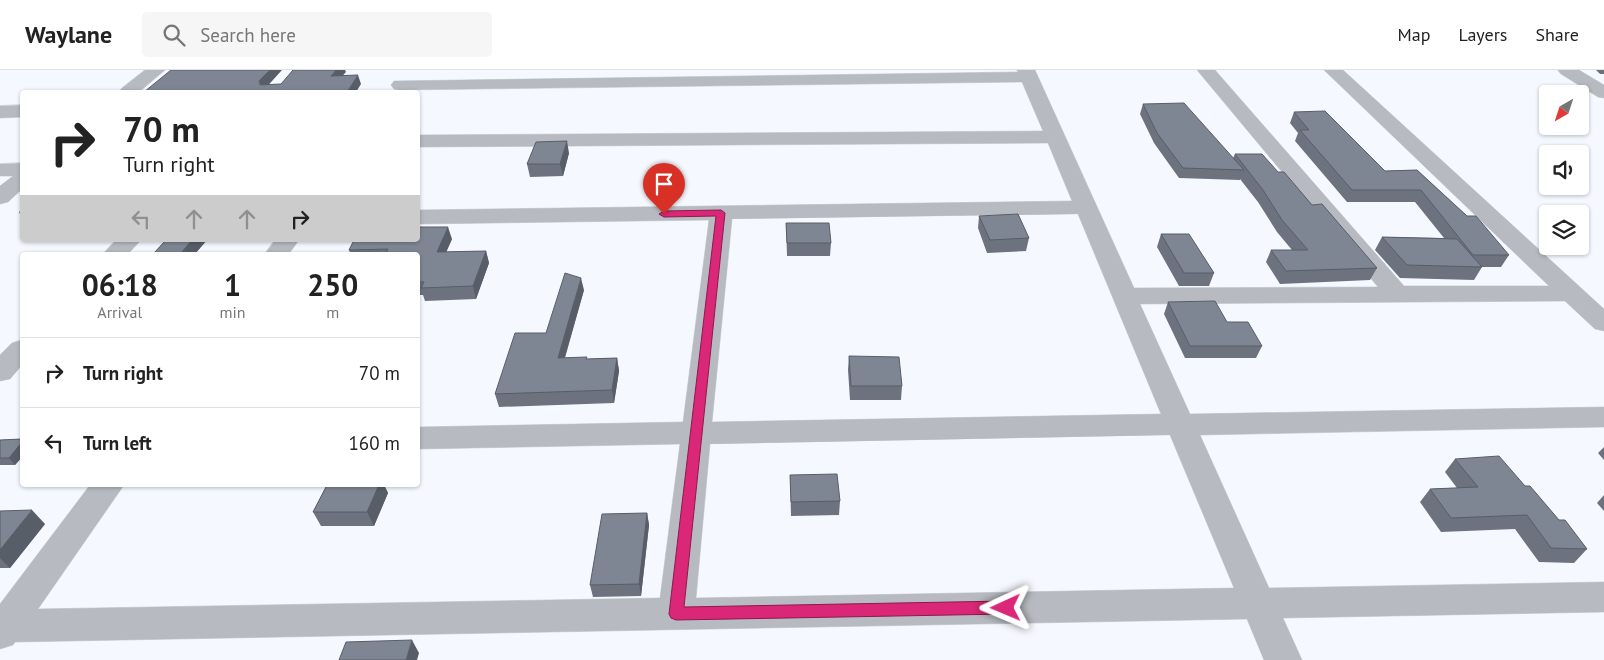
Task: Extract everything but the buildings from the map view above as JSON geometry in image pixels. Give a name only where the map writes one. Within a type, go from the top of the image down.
[{"type":"street","points":[[131,90],[156,70]]},
{"type":"street","points":[[397,88],[410,70]]},
{"type":"street","points":[[1206,70],[1397,294]]},
{"type":"street","points":[[1333,70],[1604,323]]},
{"type":"street","points":[[1568,70],[1604,74]]},
{"type":"street","points":[[1568,70],[1604,93]]},
{"type":"street","points":[[397,88],[1028,74],[1283,660]]},
{"type":"street","points":[[0,112],[20,110]]},
{"type":"street","points":[[420,141],[1056,137]]},
{"type":"street","points":[[0,170],[20,168]]},
{"type":"street","points":[[0,197],[20,181]]},
{"type":"street","points":[[420,217],[1077,208]]},
{"type":"street","points":[[676,614],[721,213]]},
{"type":"street","points":[[117,252],[127,242]]},
{"type":"street","points":[[1126,296],[1571,293]]},
{"type":"street","points":[[0,372],[20,351]]},
{"type":"street","points":[[420,438],[1604,417]]},
{"type":"street","points":[[8,613],[106,487]]},
{"type":"street","points":[[8,613],[676,614],[1604,597]]},
{"type":"route","points":[[664,214],[721,213],[676,614],[1006,608]]}]
